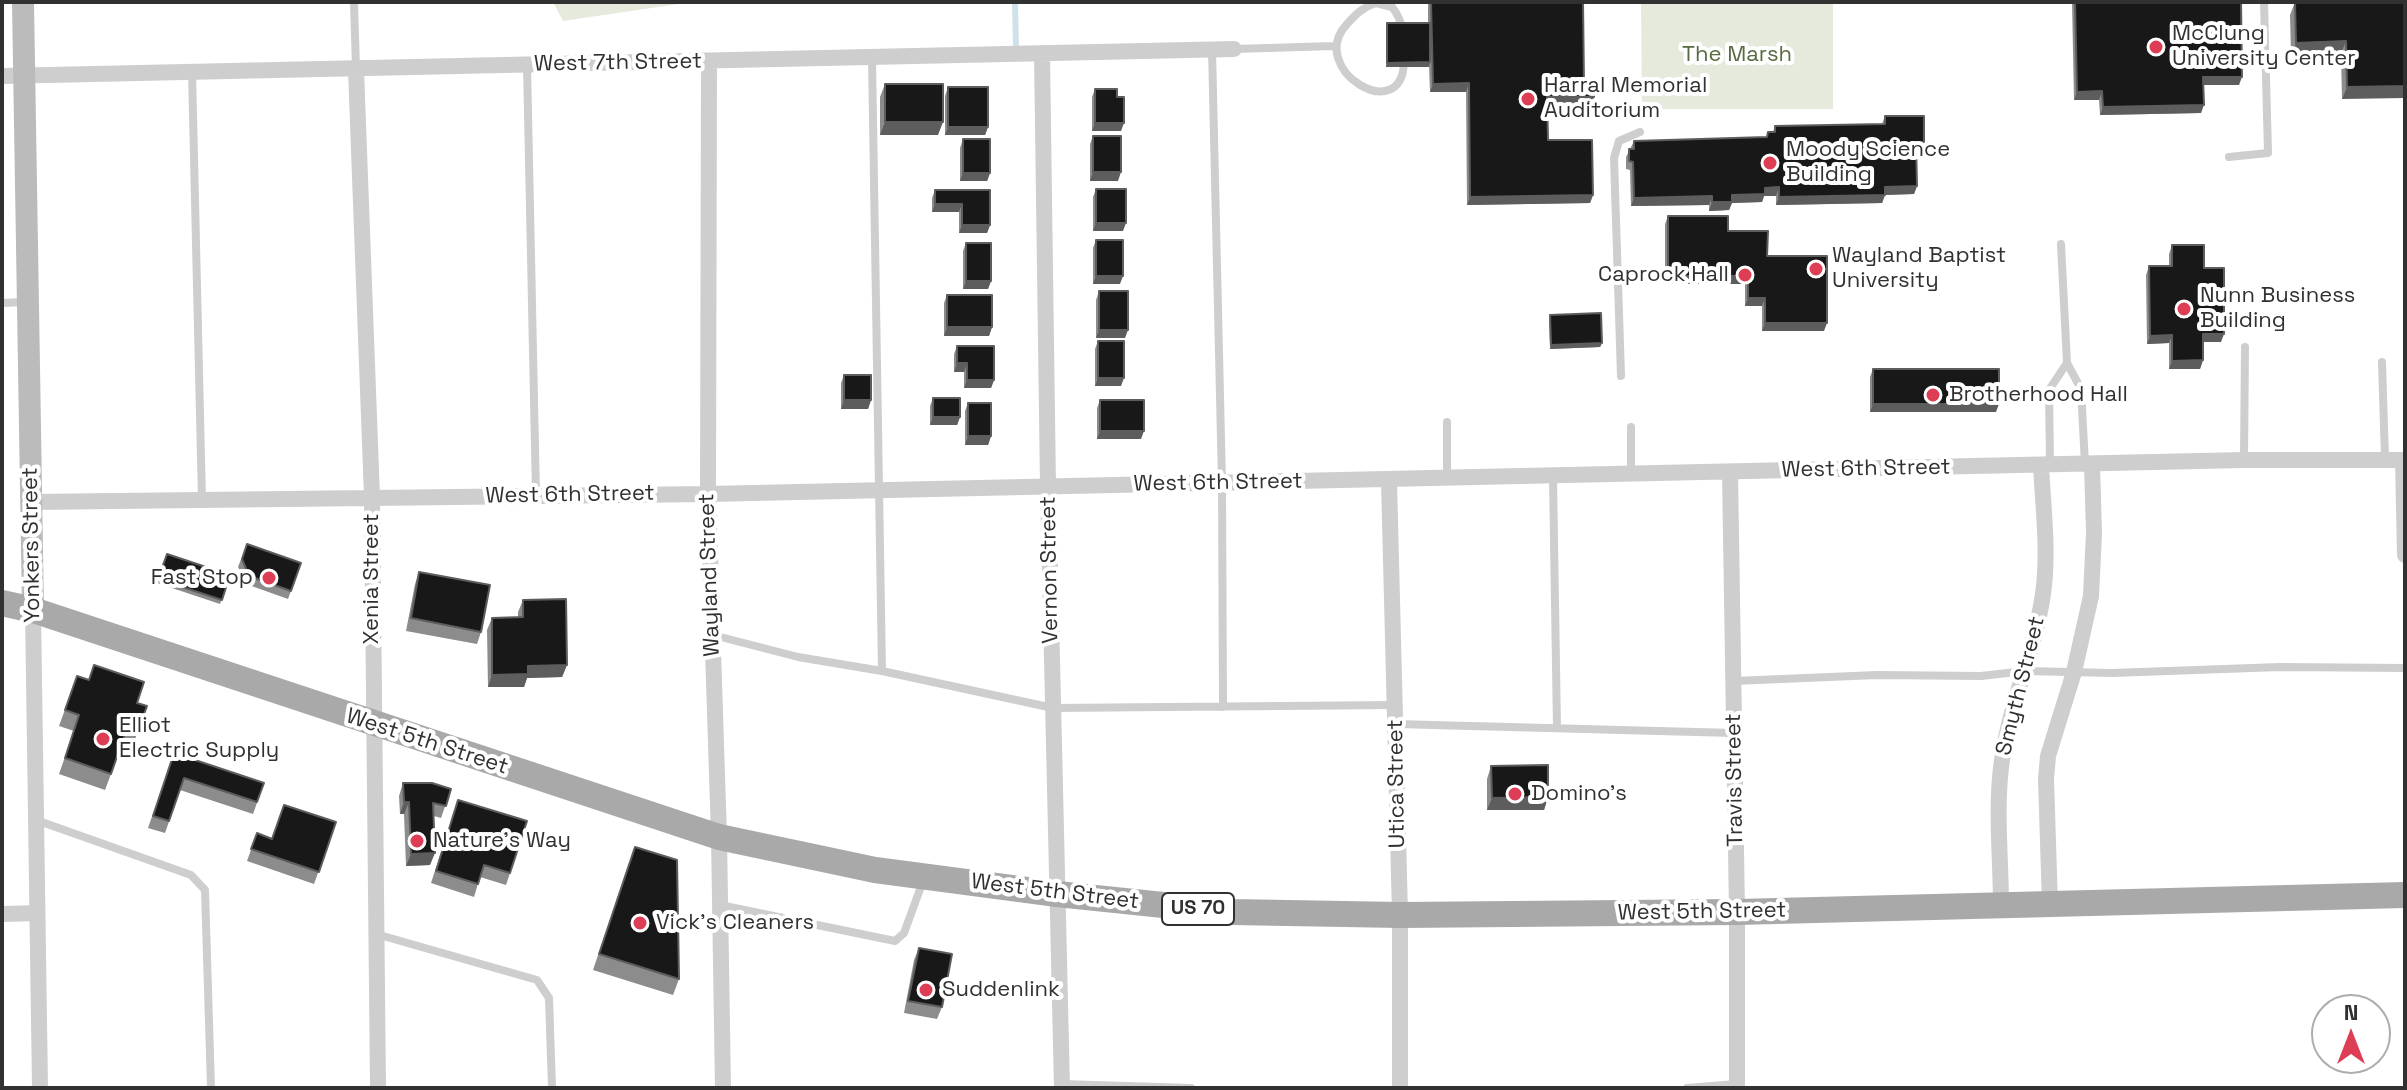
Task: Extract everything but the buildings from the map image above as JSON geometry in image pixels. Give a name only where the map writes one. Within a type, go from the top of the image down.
[{"type":"main road","name":"US 70","points":[[2,603],[33,610]]},
{"type":"main road","name":"West 5th Street","points":[[33,610],[719,837],[875,870],[1057,894],[1231,912],[1400,915],[1737,912],[2405,895]]},
{"type":"street","name":"Yonkers Street","points":[[23,2],[40,1088]]},
{"type":"street","name":"West 7th Street","points":[[2,76],[1234,49]]},
{"type":"street","name":"Vernon Street","points":[[1042,53],[1048,487],[1062,1086]]},
{"type":"street","name":"Wayland Street","points":[[709,62],[708,494],[723,1088]]},
{"type":"street","name":"Xenia Street","points":[[356,70],[372,497],[378,1088]]},
{"type":"street","name":"West 6th Street","points":[[31,502],[708,494],[2244,460],[2404,460]]},
{"type":"street","points":[[2404,460],[2405,555]]},
{"type":"street","name":"Smyth Street","points":[[2001,906],[2002,764],[2006,736],[2036,635],[2046,569],[2046,465]]},
{"type":"street","name":"Smyth Street","points":[[2050,905],[2046,779],[2048,756],[2074,672],[2091,596],[2094,533],[2088,465]]},
{"type":"street","name":"Travis Street","points":[[1730,472],[1737,1086]]},
{"type":"street","name":"Utica Street","points":[[1389,481],[1400,915],[1400,1088]]},
{"type":"street","points":[[2,914],[37,913]]},
{"type":"lane","points":[[354,2],[356,70]]},
{"type":"lane","points":[[2229,157],[2268,153],[2264,2]]},
{"type":"lane","points":[[1376,3],[1392,7],[1403,23],[1404,70],[1401,79],[1389,92],[1381,93],[1359,84],[1342,67],[1335,46],[1342,29],[1359,11],[1376,3]]},
{"type":"lane","points":[[1234,49],[1335,46]]},
{"type":"lane","points":[[1212,49],[1222,483],[1223,707]]},
{"type":"lane","points":[[872,57],[882,671]]},
{"type":"lane","points":[[527,64],[536,495]]},
{"type":"lane","points":[[192,71],[202,500]]},
{"type":"lane","points":[[1621,376],[1614,158],[1619,141],[1640,132]]},
{"type":"lane","points":[[2061,244],[2067,363],[2081,389],[2088,465]]},
{"type":"lane","points":[[2,303],[28,302]]},
{"type":"lane","points":[[2244,460],[2245,347]]},
{"type":"lane","points":[[2382,362],[2385,460]]},
{"type":"lane","points":[[2046,465],[2049,390],[2067,363]]},
{"type":"lane","points":[[1447,422],[1447,480]]},
{"type":"lane","points":[[1631,427],[1631,474]]},
{"type":"lane","points":[[1553,477],[1557,728]]},
{"type":"lane","points":[[712,635],[798,657],[882,671],[1053,708],[1395,705]]},
{"type":"lane","points":[[1733,681],[1877,675],[1981,676],[2025,671],[2405,668]]},
{"type":"lane","points":[[1396,724],[1734,733]]},
{"type":"lane","points":[[36,820],[191,875],[205,890],[211,1088]]},
{"type":"lane","points":[[720,905],[895,941],[904,933],[925,877]]},
{"type":"lane","points":[[375,934],[537,980],[549,998],[552,1088]]},
{"type":"lane","points":[[1062,1086],[1191,1088]]},
{"type":"lane","points":[[1687,1088],[1737,1086]]},
{"type":"green space","points":[[553,2],[692,2],[563,21]]},
{"type":"green space","name":"The Marsh","points":[[1641,2],[1833,2],[1833,109],[1642,109]]},
{"type":"waterway","points":[[1015,2],[1016,50]]},
{"type":"place","name":"McClung University Center","points":[[2156,47]]},
{"type":"place","name":"Harral Memorial Auditorium","points":[[1528,99]]},
{"type":"place","name":"Moody Science Building","points":[[1770,163]]},
{"type":"place","name":"Wayland Baptist University","points":[[1816,269]]},
{"type":"place","name":"Caprock Hall","points":[[1745,275]]},
{"type":"place","name":"Nunn Business Building","points":[[2184,309]]},
{"type":"place","name":"Brotherhood Hall","points":[[1933,395]]},
{"type":"place","name":"Fast Stop","points":[[269,578]]},
{"type":"place","name":"Elliot Electric Supply","points":[[103,739]]},
{"type":"place","name":"Domino's","points":[[1515,794]]},
{"type":"place","name":"Nature's Way","points":[[417,841]]},
{"type":"place","name":"Vick's Cleaners","points":[[640,923]]},
{"type":"place","name":"Suddenlink","points":[[926,990]]}]
